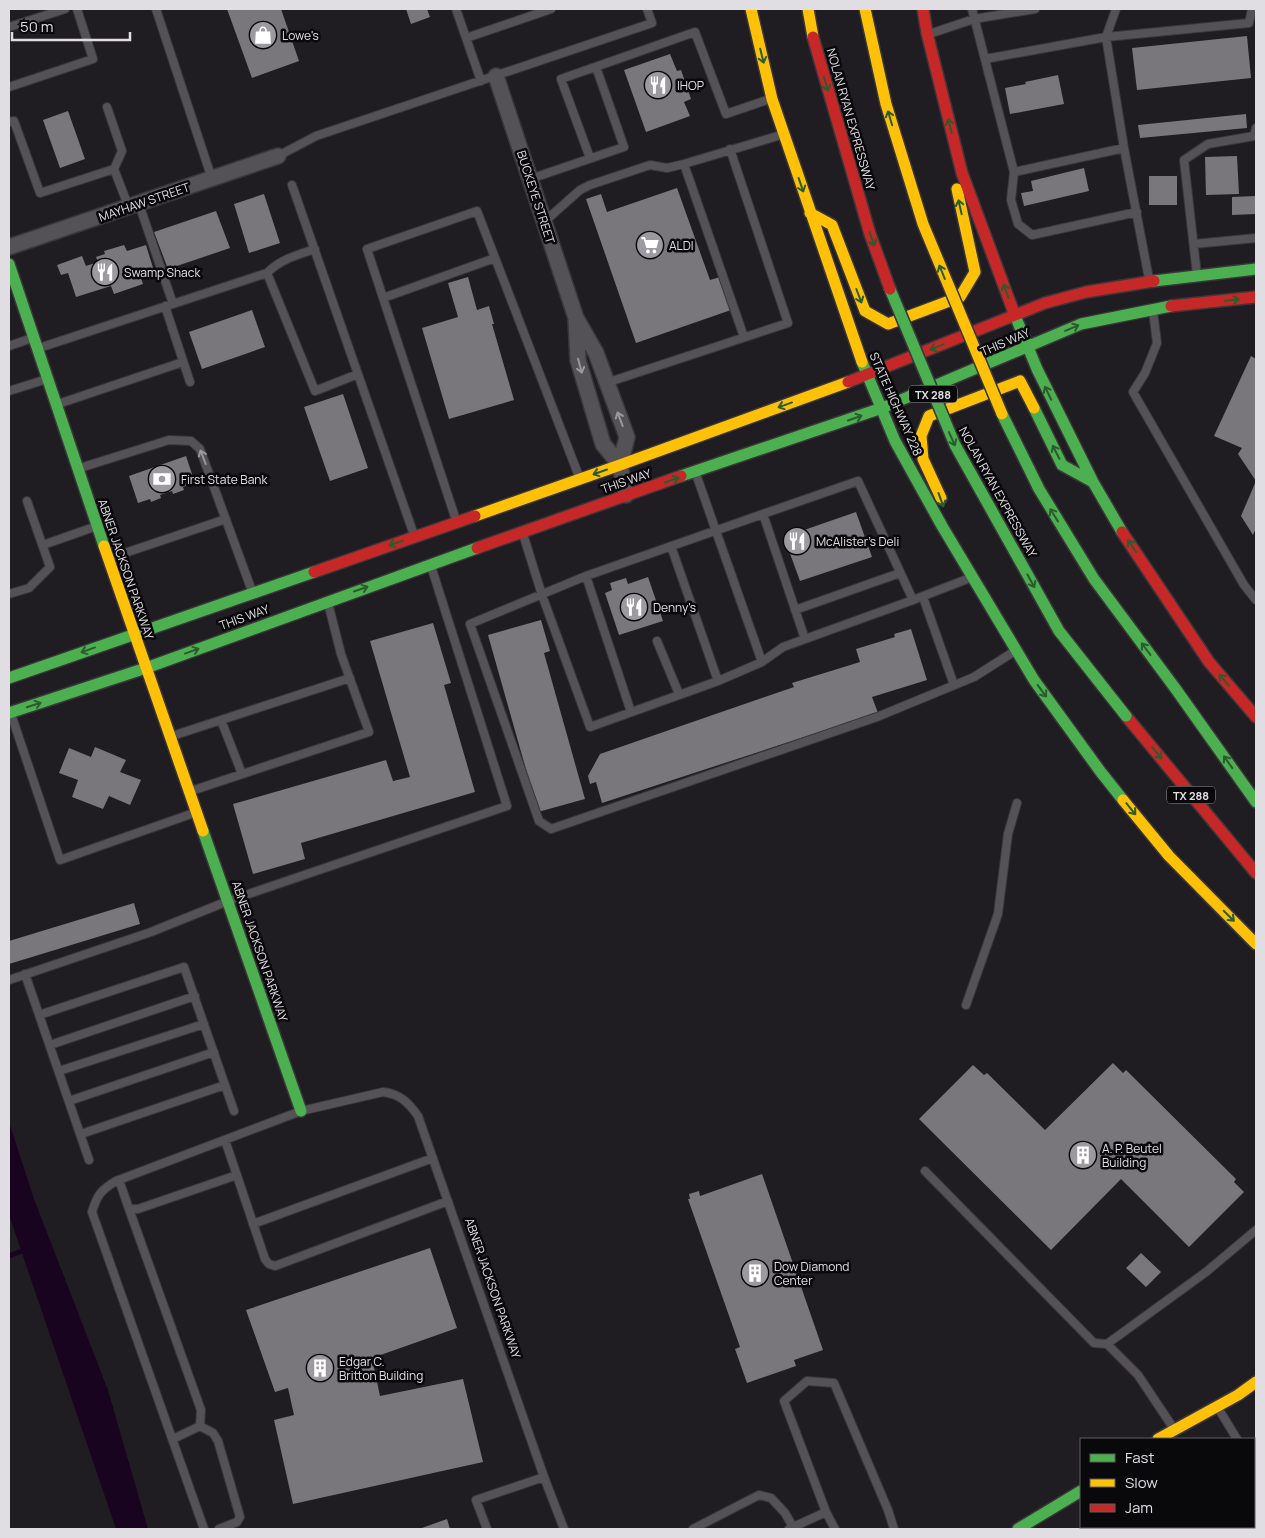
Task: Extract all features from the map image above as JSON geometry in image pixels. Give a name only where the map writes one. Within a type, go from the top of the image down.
[{"type":"main road","name":"STATE HIGHWAY 228","points":[[751,9],[772,99],[783,134],[857,351],[895,441],[942,526],[1034,680],[1100,771],[1169,856],[1256,944]]},
{"type":"main road","name":"NOLAN RYAN EXPRESSWAY","points":[[808,9],[824,79],[870,234],[901,318],[955,445],[1060,631],[1126,716],[1256,873]]},
{"type":"main road","points":[[865,9],[886,104],[923,224],[994,398],[1039,490],[1094,579],[1256,802]]},
{"type":"main road","points":[[923,9],[927,35],[962,173],[1015,316],[1056,408],[1093,482],[1120,528],[1209,662],[1256,717]]},
{"type":"main road","points":[[810,213],[832,225],[865,311],[888,324],[960,297],[974,272],[956,190],[962,173]]},
{"type":"main road","name":"ABNER JACKSON PARKWAY","points":[[9,264],[18,302],[35,343],[134,634],[301,1111]]},
{"type":"main road","name":"THIS WAY","points":[[9,678],[620,465],[867,375],[1045,303],[1086,292],[1150,281],[1167,283],[1197,275],[1256,269]]},
{"type":"main road","name":"THIS WAY","points":[[10,713],[146,668],[325,593],[430,564],[882,408],[1028,348],[1080,324],[1153,309],[1171,302],[1256,297]]},
{"type":"main road","points":[[942,526],[945,505],[923,459],[921,436],[928,416],[1020,381],[1062,465],[1093,482]]},
{"type":"main road","points":[[316,570],[325,593]]},
{"type":"main road","points":[[1160,1438],[1238,1395],[1256,1382]]},
{"type":"main road","points":[[1018,1529],[1080,1492]]},
{"type":"street","name":"BUCKEYE STREET","points":[[489,78],[530,179],[576,318],[596,353],[627,437],[620,465],[626,496]]},
{"type":"street","name":"MAYHAW STREET","points":[[9,247],[278,156]]},
{"type":"street","name":"BUCKEYE STREET","points":[[576,318],[578,360],[603,444],[620,465]]},
{"type":"lane","points":[[9,27],[65,9]]},
{"type":"lane","points":[[9,87],[93,59],[77,9]]},
{"type":"lane","points":[[156,9],[212,179]]},
{"type":"lane","points":[[456,9],[466,38],[489,78]]},
{"type":"lane","points":[[466,38],[551,9]]},
{"type":"lane","points":[[278,156],[316,136],[652,23],[647,9]]},
{"type":"lane","points":[[972,9],[1014,172],[1011,200],[1018,224],[1032,235],[1137,212]]},
{"type":"lane","points":[[927,35],[974,19],[1035,9]]},
{"type":"lane","points":[[1116,9],[1106,37],[1124,148],[1150,281]]},
{"type":"lane","points":[[985,59],[1106,37],[1249,23],[1252,9]]},
{"type":"lane","points":[[590,158],[561,79],[695,32],[726,114],[772,99]]},
{"type":"lane","points":[[530,179],[624,147],[596,67]]},
{"type":"lane","points":[[9,122],[14,121],[40,193],[114,169],[122,151],[107,107]]},
{"type":"lane","points":[[1197,275],[1184,160],[1208,144],[1254,136],[1256,128]]},
{"type":"lane","points":[[544,222],[580,190],[590,184],[650,166],[667,168],[684,164],[783,134]]},
{"type":"lane","points":[[1014,172],[1124,148]]},
{"type":"lane","points":[[606,383],[788,322],[730,149]]},
{"type":"lane","points":[[684,164],[744,337]]},
{"type":"lane","points":[[114,169],[134,206],[169,305],[190,382]]},
{"type":"lane","points":[[292,185],[415,536]]},
{"type":"lane","points":[[457,522],[367,249],[477,211],[580,479]]},
{"type":"lane","points":[[1194,244],[1256,238]]},
{"type":"lane","points":[[9,346],[35,343],[169,305],[267,272],[276,263],[315,249]]},
{"type":"lane","points":[[383,298],[495,258]]},
{"type":"lane","points":[[267,272],[315,391],[358,374]]},
{"type":"lane","points":[[1153,309],[1157,343],[1145,372],[1133,392],[1244,584],[1256,600]]},
{"type":"lane","points":[[56,405],[183,362]]},
{"type":"lane","points":[[9,391],[47,378]]},
{"type":"lane","points":[[78,469],[169,440],[191,441],[200,449],[253,592]]},
{"type":"lane","points":[[695,472],[762,662]]},
{"type":"lane","points":[[913,600],[858,481],[586,576],[470,624],[538,821],[551,829],[877,717],[974,677],[1016,650]]},
{"type":"lane","points":[[9,594],[29,588],[50,567],[27,502]]},
{"type":"lane","points":[[763,514],[805,639]]},
{"type":"lane","points":[[108,558],[226,519]]},
{"type":"lane","points":[[42,546],[97,526]]},
{"type":"lane","points":[[522,532],[542,595],[590,727],[718,681],[762,662],[783,647],[973,576]]},
{"type":"lane","points":[[671,546],[718,681]]},
{"type":"lane","points":[[9,980],[151,932],[228,901],[507,806],[430,564]]},
{"type":"lane","points":[[795,610],[900,573]]},
{"type":"lane","points":[[586,576],[631,712]]},
{"type":"lane","points":[[190,792],[369,732],[342,654],[325,593]]},
{"type":"lane","points":[[923,596],[954,685]]},
{"type":"lane","points":[[657,641],[679,694]]},
{"type":"lane","points":[[170,736],[350,678]]},
{"type":"lane","points":[[10,713],[60,860],[197,812]]},
{"type":"lane","points":[[221,720],[242,774]]},
{"type":"lane","points":[[966,1005],[998,914],[1008,834],[1017,803]]},
{"type":"lane","points":[[39,1014],[184,967],[234,1111]]},
{"type":"lane","points":[[25,974],[90,1160]]},
{"type":"lane","points":[[50,1045],[194,996]]},
{"type":"lane","points":[[59,1071],[204,1024]]},
{"type":"lane","points":[[69,1101],[214,1052]]},
{"type":"lane","points":[[80,1134],[225,1085]]},
{"type":"lane","name":"ABNER JACKSON PARKWAY","points":[[301,1111],[383,1092],[406,1100],[418,1116],[544,1477],[564,1529]]},
{"type":"lane","points":[[204,1529],[92,1212],[96,1198],[104,1188],[118,1180],[301,1111]]},
{"type":"lane","points":[[225,1140],[265,1259],[269,1264],[275,1266],[448,1201]]},
{"type":"lane","points":[[253,1224],[433,1158]]},
{"type":"lane","points":[[925,1171],[1094,1343],[1107,1344],[1206,1272],[1256,1230]]},
{"type":"lane","points":[[129,1209],[138,1209],[237,1175]]},
{"type":"lane","points":[[118,1180],[201,1410],[200,1426]]},
{"type":"lane","points":[[1107,1344],[1138,1375],[1174,1429]]},
{"type":"lane","points":[[835,1529],[826,1512],[784,1401],[806,1381],[834,1383],[888,1510],[894,1529]]},
{"type":"lane","points":[[1217,1406],[1236,1438]]},
{"type":"lane","points":[[172,1439],[200,1426]]},
{"type":"lane","points":[[200,1426],[213,1433],[218,1441],[240,1517],[237,1522],[219,1529]]},
{"type":"lane","points":[[487,1529],[476,1500],[544,1477]]},
{"type":"lane","points":[[693,1529],[759,1495],[771,1498],[785,1513],[791,1528],[826,1512]]},
{"type":"shaded area","points":[[9,1122],[34,1199],[108,1390],[148,1529],[116,1529],[9,1215]]},
{"type":"building","name":"Lowe's","points":[[227,9],[281,9],[299,61],[252,78]]},
{"type":"building","points":[[406,9],[427,9],[430,17],[411,24]]},
{"type":"building","points":[[1247,36],[1251,78],[1137,90],[1132,48]]},
{"type":"building","name":"IHOP","points":[[670,54],[677,71],[681,70],[691,99],[684,102],[690,116],[646,132],[624,70]]},
{"type":"building","points":[[1058,75],[1064,104],[1010,114],[1005,88]]},
{"type":"building","points":[[68,111],[85,159],[60,168],[43,120]]},
{"type":"building","points":[[1246,114],[1247,128],[1140,138],[1138,125]]},
{"type":"building","points":[[1237,156],[1239,194],[1206,195],[1205,157]]},
{"type":"building","points":[[1084,168],[1089,191],[1024,206],[1021,193],[1033,191],[1031,181]]},
{"type":"building","points":[[1149,176],[1177,176],[1177,205],[1149,205]]},
{"type":"building","name":"ALDI","points":[[677,188],[710,280],[720,277],[731,310],[636,343],[586,199],[601,194],[607,212]]},
{"type":"building","points":[[264,194],[280,243],[249,253],[234,204]]},
{"type":"building","points":[[1256,196],[1256,214],[1232,215],[1232,197]]},
{"type":"building","points":[[216,211],[230,248],[168,269],[154,232]]},
{"type":"building","name":"Swamp Shack","points":[[124,245],[127,251],[146,245],[154,271],[140,275],[143,284],[114,294],[111,286],[76,297],[68,273],[61,275],[57,265],[82,256],[86,266],[98,262],[96,257],[105,254],[104,251]]},
{"type":"building","points":[[468,277],[477,310],[489,306],[494,324],[492,324],[514,400],[449,419],[422,328],[458,317],[448,283]]},
{"type":"building","points":[[252,310],[265,347],[202,369],[189,332]]},
{"type":"building","points":[[1251,356],[1256,359],[1256,481],[1238,454],[1242,448],[1214,436]]},
{"type":"building","points":[[343,394],[368,468],[330,481],[304,407]]},
{"type":"building","name":"First State Bank","points":[[186,456],[195,483],[183,487],[184,490],[173,494],[172,491],[160,495],[161,498],[151,502],[150,499],[138,503],[129,476]]},
{"type":"building","points":[[1256,481],[1256,528],[1253,535],[1241,516]]},
{"type":"building","points":[[856,512],[872,557],[800,581],[784,537]]},
{"type":"building","name":"Denny's","points":[[648,577],[663,621],[619,635],[605,593],[612,590],[610,583],[626,578],[628,584]]},
{"type":"building","points":[[541,620],[550,651],[544,653],[585,799],[538,812],[488,635]]},
{"type":"building","points":[[433,623],[451,683],[444,685],[475,792],[301,843],[305,859],[253,874],[233,804],[386,760],[393,781],[410,777],[370,641]]},
{"type":"building","points":[[911,629],[927,680],[872,697],[878,713],[602,803],[596,782],[590,784],[588,776],[600,754],[794,687],[792,683],[860,662],[856,649],[895,637],[894,634]]},
{"type":"building","points":[[95,747],[126,760],[120,772],[141,780],[130,805],[109,796],[103,809],[72,797],[78,780],[59,773],[69,748],[91,757]]},
{"type":"building","points":[[134,903],[140,924],[9,964],[9,941]]},
{"type":"building","name":"A. P. Beutel Building","points":[[1113,1063],[1123,1073],[1126,1070],[1236,1179],[1234,1182],[1244,1192],[1189,1247],[1121,1179],[1051,1250],[919,1119],[973,1065],[984,1075],[987,1073],[1045,1130]]},
{"type":"building","name":"Dow Diamond Center","points":[[762,1174],[823,1350],[794,1360],[796,1366],[747,1383],[735,1349],[740,1347],[688,1199],[690,1199],[689,1194],[699,1191],[700,1196]]},
{"type":"building","name":"Edgar C. Britton Building","points":[[430,1248],[457,1328],[372,1358],[380,1396],[463,1379],[483,1462],[293,1504],[274,1420],[294,1415],[288,1388],[275,1392],[246,1310]]},
{"type":"building","points":[[1141,1253],[1161,1272],[1146,1287],[1126,1268]]},
{"type":"building","points":[[447,1519],[450,1529],[419,1529]]},
{"type":"building","points":[[1255,1526],[1256,1529],[1166,1529],[1255,1528]]},
{"type":"waterway","points":[[9,1256],[27,1249]]},
{"type":"traffic: fast","points":[[9,264],[104,546]]},
{"type":"traffic: fast","points":[[1154,281],[1256,269]]},
{"type":"traffic: fast","points":[[890,289],[955,445],[1059,631],[1126,716]]},
{"type":"traffic: fast","points":[[681,476],[882,408],[1081,324],[1171,306]]},
{"type":"traffic: fast","points":[[1014,313],[1037,369],[1093,482],[1122,532]]},
{"type":"traffic: fast","points":[[862,362],[895,441],[942,526],[1034,680],[1123,800]]},
{"type":"traffic: fast","points":[[1034,408],[1062,465],[1093,482]]},
{"type":"traffic: fast","points":[[1002,414],[1039,489],[1094,579],[1175,688]]},
{"type":"traffic: fast","points":[[9,713],[146,668],[477,548]]},
{"type":"traffic: fast","points":[[9,678],[314,572]]},
{"type":"traffic: fast","points":[[1175,688],[1256,802]]},
{"type":"traffic: fast","points":[[203,831],[301,1111]]},
{"type":"traffic: fast","points":[[1018,1529],[1080,1492]]},
{"type":"traffic: slow","points":[[751,9],[772,99],[862,362]]},
{"type":"traffic: slow","points":[[808,9],[813,37]]},
{"type":"traffic: slow","points":[[865,9],[886,104],[923,224],[1002,414]]},
{"type":"traffic: slow","points":[[810,213],[832,225],[865,311],[888,324],[960,297],[975,272],[957,189]]},
{"type":"traffic: slow","points":[[941,498],[923,459],[921,436],[929,416],[1020,381],[1034,408]]},
{"type":"traffic: slow","points":[[475,516],[848,382]]},
{"type":"traffic: slow","points":[[104,546],[203,831]]},
{"type":"traffic: slow","points":[[1123,800],[1169,856],[1256,944]]},
{"type":"traffic: slow","points":[[1160,1438],[1238,1395],[1256,1382]]},
{"type":"traffic: jam","points":[[923,9],[927,33],[962,173],[1014,313]]},
{"type":"traffic: jam","points":[[813,37],[870,234],[890,289]]},
{"type":"traffic: jam","points":[[848,382],[1045,303],[1086,292],[1154,281]]},
{"type":"traffic: jam","points":[[1171,306],[1256,297]]},
{"type":"traffic: jam","points":[[477,548],[681,476]]},
{"type":"traffic: jam","points":[[314,572],[475,516]]},
{"type":"traffic: jam","points":[[1122,532],[1209,662],[1256,717]]},
{"type":"traffic: jam","points":[[1126,716],[1256,873]]},
{"type":"place","name":"Lowe's","points":[[263,35]]},
{"type":"place","name":"IHOP","points":[[658,85]]},
{"type":"place","name":"ALDI","points":[[650,245]]},
{"type":"place","name":"Swamp Shack","points":[[105,272]]},
{"type":"place","name":"First State Bank","points":[[162,479]]},
{"type":"place","name":"McAlister's Deli","points":[[797,541]]},
{"type":"place","name":"Denny's","points":[[634,607]]},
{"type":"place","name":"A. P. Beutel Building","points":[[1083,1155]]},
{"type":"place","name":"Dow Diamond Center","points":[[755,1273]]},
{"type":"place","name":"Edgar C. Britton Building","points":[[320,1368]]}]
